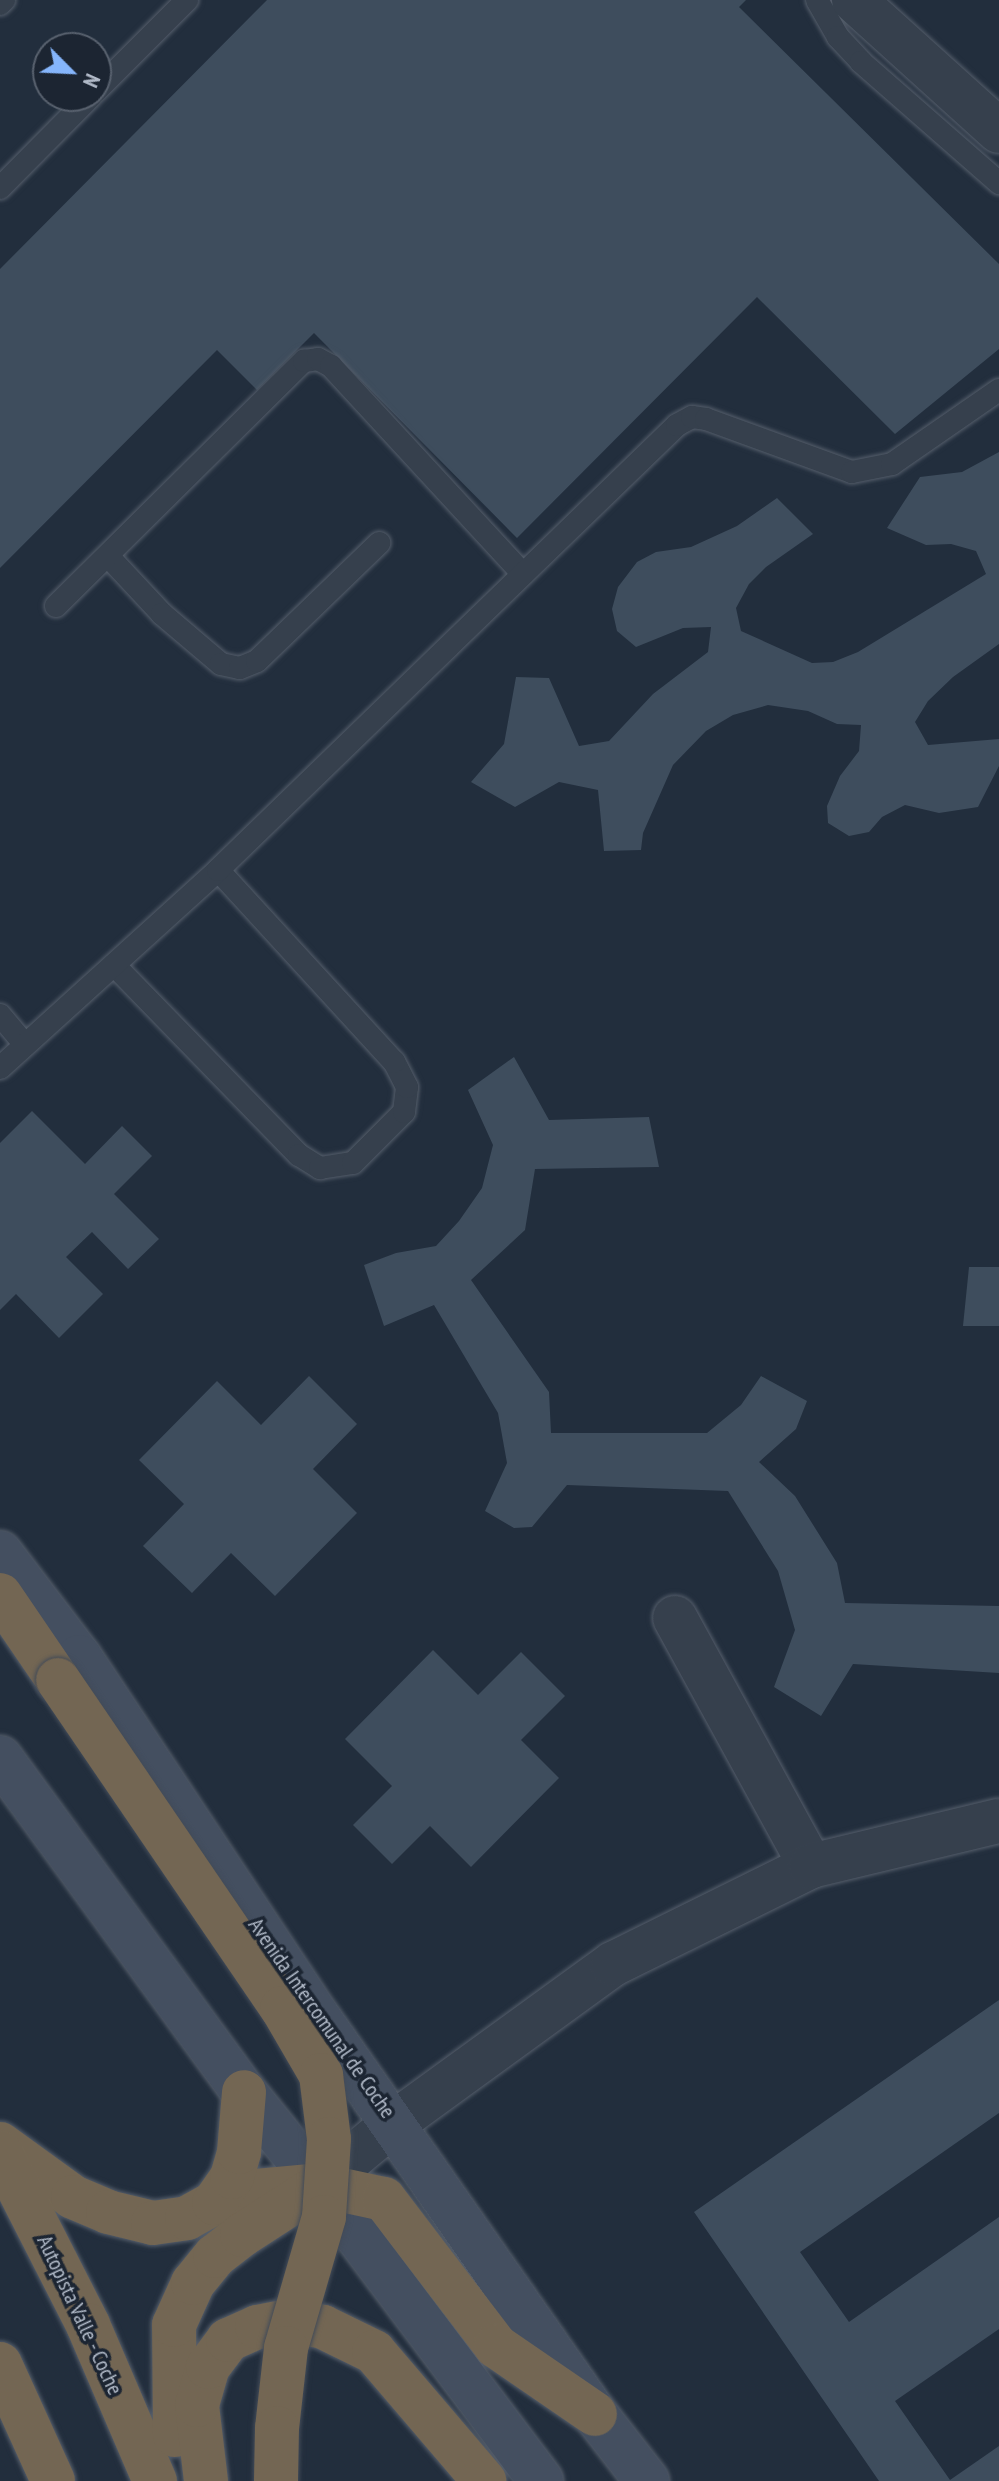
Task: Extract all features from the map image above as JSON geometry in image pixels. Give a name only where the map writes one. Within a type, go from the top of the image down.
[{"type":"highway","points":[[0,1595],[282,2008],[321,2075],[329,2139],[324,2217],[286,2348],[277,2428],[276,2481]]},
{"type":"highway","points":[[214,2203],[232,2177],[241,2137],[244,2092]]},
{"type":"highway","points":[[0,2144],[73,2197],[108,2212],[153,2223],[187,2218],[214,2203],[256,2191],[319,2185],[384,2199],[496,2346],[595,2414]]},
{"type":"highway","name":"Autopista Valle - Coche","points":[[0,2152],[88,2325],[155,2481]]},
{"type":"highway","points":[[178,2481],[174,2325],[193,2283],[215,2256],[242,2235],[319,2185]]},
{"type":"highway","points":[[206,2481],[197,2405],[208,2367],[228,2340],[257,2327],[287,2321],[323,2327],[374,2352],[484,2481]]},
{"type":"highway","points":[[0,2364],[53,2481]]},
{"type":"main road","name":"Avenida Intercomunal de Coche","points":[[0,1553],[79,1657],[317,2016],[595,2414],[647,2481]]},
{"type":"main road","points":[[0,1758],[244,2092],[319,2185],[541,2481]]},
{"type":"street","points":[[854,0],[999,131]]},
{"type":"street","points":[[675,1618],[811,1866]]},
{"type":"street","points":[[319,2185],[394,2123],[613,1964],[811,1866],[999,1821]]},
{"type":"lane","points":[[112,75],[187,0]]},
{"type":"lane","points":[[817,0],[838,37],[861,62],[999,183]]},
{"type":"lane","points":[[0,188],[75,112]]},
{"type":"lane","points":[[56,606],[304,361],[318,359],[331,366],[523,574]]},
{"type":"lane","points":[[0,1068],[218,870],[677,425],[692,417],[706,419],[852,472],[892,464],[999,390]]},
{"type":"lane","points":[[108,556],[162,614],[221,664],[240,668],[257,661],[379,543]]},
{"type":"lane","points":[[114,965],[299,1155],[320,1168],[353,1163],[404,1112],[407,1087],[394,1062],[218,870]]},
{"type":"lane","points":[[0,1015],[25,1045]]},
{"type":"building","points":[[267,0],[746,0],[739,7],[999,264],[999,349],[895,434],[757,297],[517,538],[314,333],[257,390],[217,350],[0,568],[0,269]]},
{"type":"building","points":[[999,452],[999,644],[953,677],[928,701],[915,722],[928,745],[999,739],[999,766],[978,807],[939,813],[905,805],[882,817],[869,832],[849,836],[828,823],[827,806],[840,776],[859,751],[861,725],[837,724],[808,711],[768,705],[733,715],[706,731],[673,765],[643,833],[641,850],[604,851],[598,790],[559,782],[515,807],[471,782],[504,744],[516,677],[549,678],[579,746],[609,741],[653,694],[708,652],[711,627],[683,628],[636,647],[617,631],[612,609],[618,587],[637,562],[656,552],[691,547],[737,526],[777,498],[813,534],[766,567],[749,584],[736,608],[741,631],[812,663],[833,662],[858,652],[986,574],[976,551],[951,544],[926,545],[887,528],[920,477],[962,472]]},
{"type":"building","points":[[514,1057],[549,1120],[649,1117],[659,1167],[535,1169],[525,1230],[471,1280],[549,1392],[551,1433],[707,1433],[741,1405],[761,1376],[807,1401],[796,1429],[759,1462],[795,1496],[837,1563],[845,1603],[999,1606],[999,1673],[853,1664],[821,1716],[774,1687],[795,1630],[778,1571],[728,1491],[567,1485],[532,1527],[514,1528],[485,1511],[507,1463],[498,1413],[434,1305],[384,1326],[364,1265],[396,1253],[436,1246],[459,1221],[482,1188],[493,1145],[468,1090]]},
{"type":"building","points":[[32,1111],[85,1164],[122,1126],[152,1156],[114,1194],[159,1239],[128,1269],[92,1232],[66,1257],[103,1294],[59,1338],[16,1294],[0,1310],[0,1143]]},
{"type":"building","points":[[969,1267],[999,1267],[999,1326],[963,1326]]},
{"type":"building","points":[[309,1376],[357,1424],[313,1469],[357,1513],[275,1596],[231,1553],[192,1593],[143,1546],[184,1504],[139,1460],[217,1381],[261,1425]]},
{"type":"building","points":[[433,1650],[478,1695],[521,1652],[565,1696],[521,1740],[559,1778],[471,1867],[430,1826],[392,1864],[353,1825],[392,1786],[345,1739]]},
{"type":"building","points":[[999,2000],[999,2113],[800,2252],[849,2322],[999,2217],[999,2329],[895,2401],[950,2480],[999,2446],[999,2481],[879,2481],[694,2212]]}]
